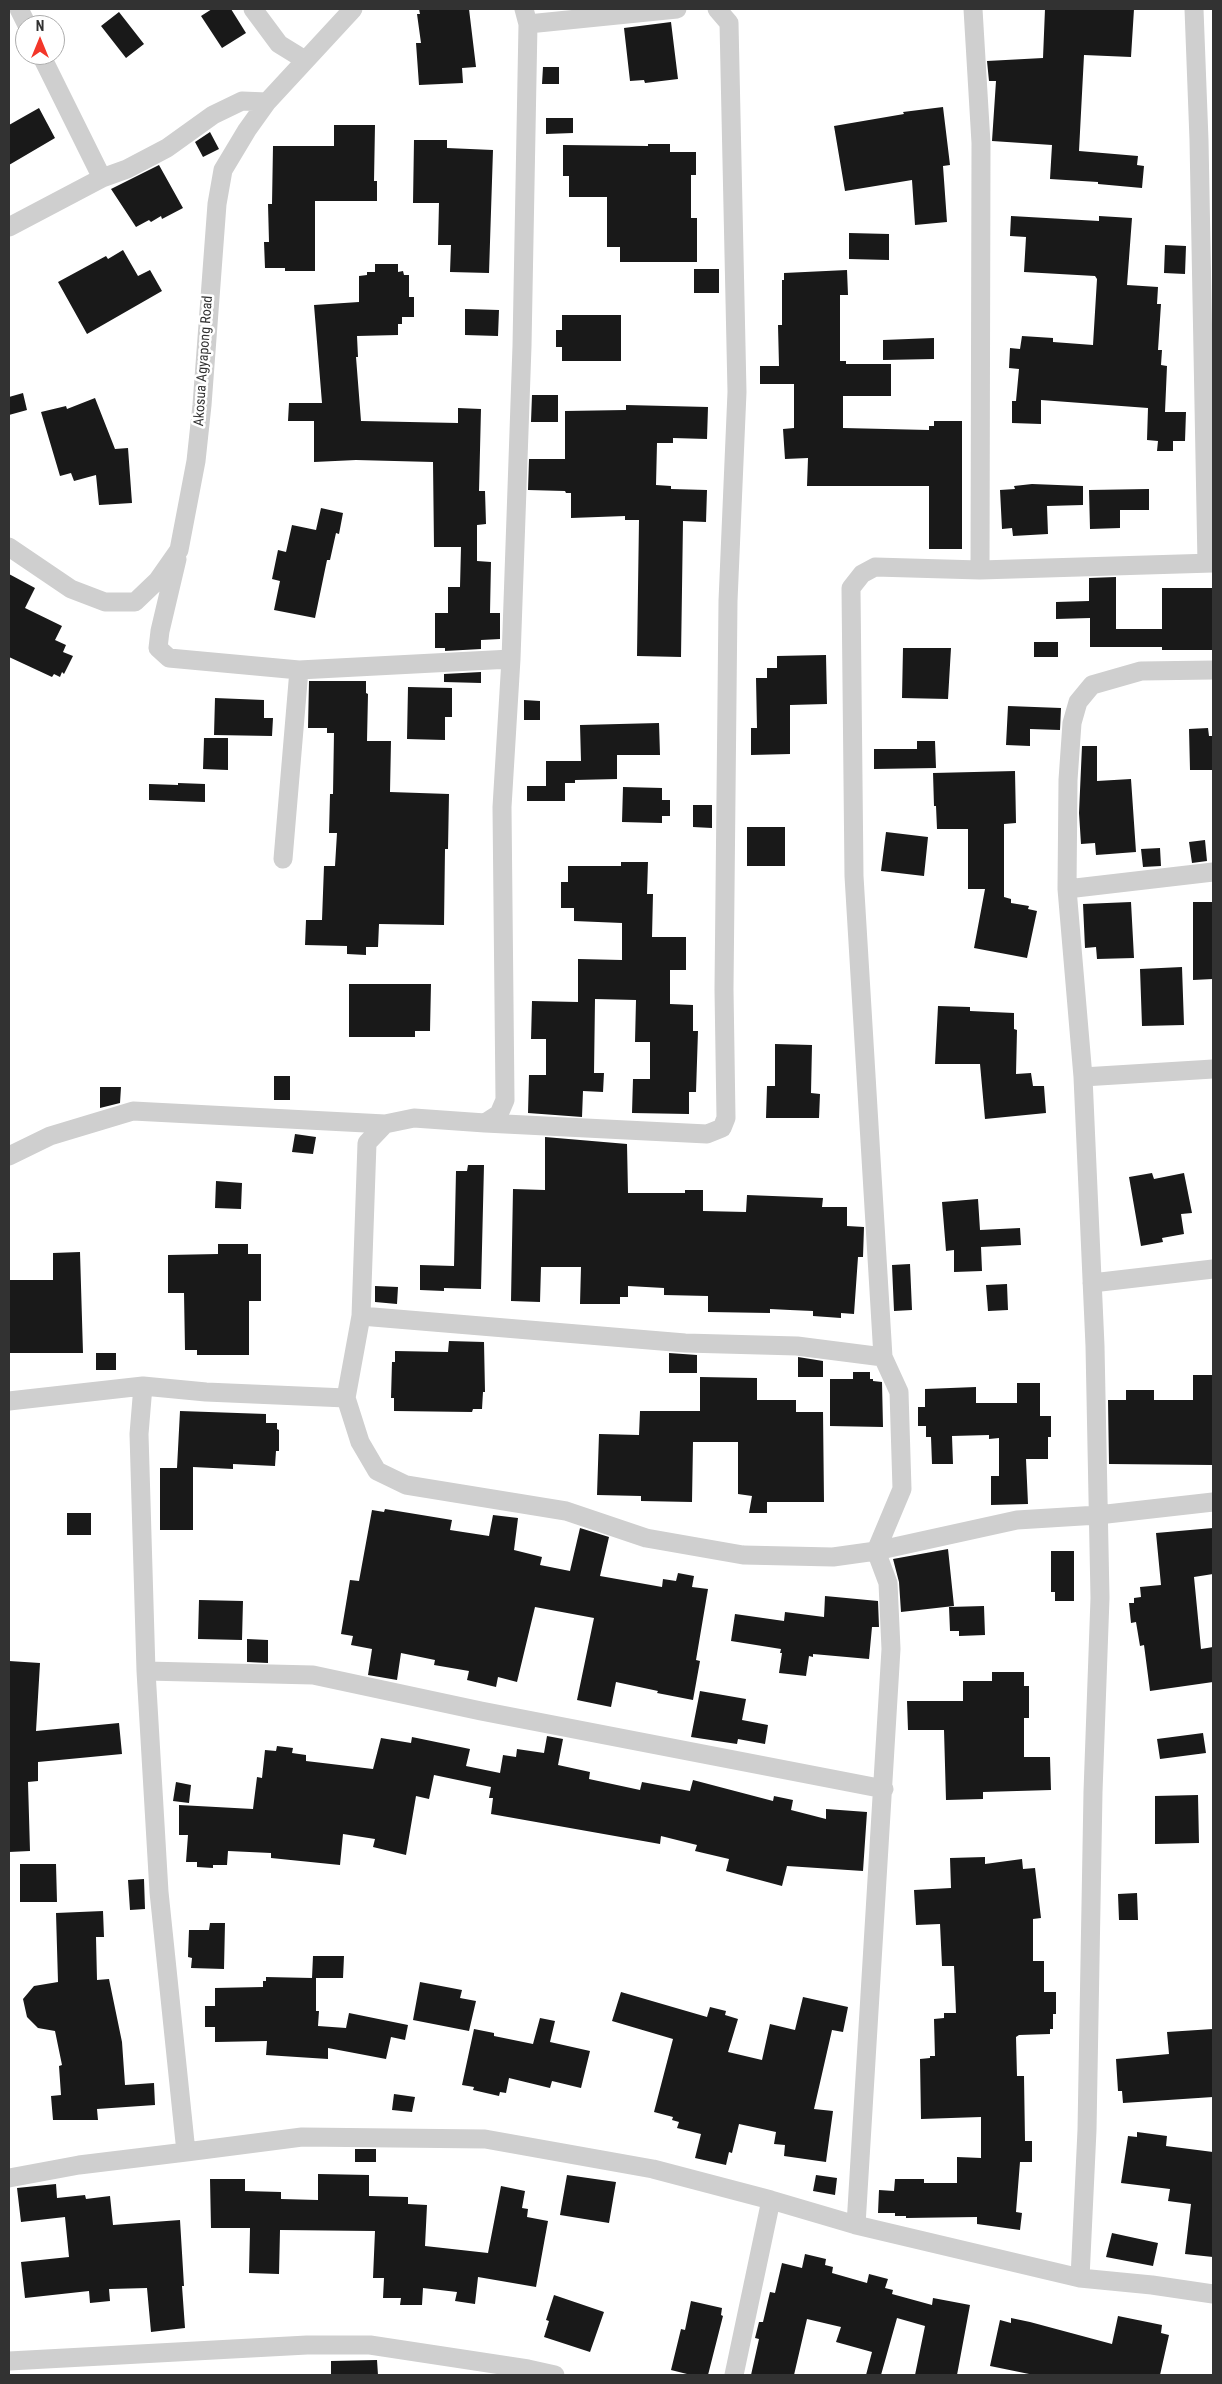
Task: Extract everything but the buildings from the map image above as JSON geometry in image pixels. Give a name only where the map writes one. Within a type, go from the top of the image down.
[{"type":"street","points":[[253,9],[279,44],[305,60]]},
{"type":"street","name":"Akosua Agyapong Road","points":[[9,547],[71,589],[105,602],[135,602],[158,580],[179,550],[196,461],[217,204],[223,170],[246,130],[267,102],[353,9]]},
{"type":"street","points":[[485,1123],[500,1114],[505,1100],[502,807],[511,659],[522,346],[526,16],[677,9]]},
{"type":"street","points":[[9,1156],[50,1136],[133,1111],[385,1124],[414,1118],[707,1134],[722,1128],[726,1118],[724,979],[728,602],[738,392],[729,23],[717,9]]},
{"type":"street","points":[[973,9],[981,143],[980,570]]},
{"type":"street","points":[[856,2225],[884,1789],[891,1649],[888,1583],[876,1551],[902,1489],[899,1392],[883,1357],[854,876],[851,588],[862,574],[875,567],[980,570],[1210,563],[1200,150],[1194,9]]},
{"type":"street","points":[[47,65],[102,178]]},
{"type":"street","points":[[9,227],[102,178],[127,169],[166,148],[213,115],[242,101],[267,102]]},
{"type":"street","points":[[179,550],[158,648],[169,658],[299,670],[511,659]]},
{"type":"street","points":[[283,859],[299,670]]},
{"type":"street","points":[[1080,2278],[1087,2130],[1093,1792],[1100,1598],[1092,1283],[1083,1077],[1068,889],[1068,780],[1072,723],[1078,702],[1092,685],[1140,671],[1213,670]]},
{"type":"street","points":[[1068,889],[1213,872]]},
{"type":"street","points":[[1083,1077],[1213,1069]]},
{"type":"street","points":[[385,1124],[367,1143],[361,1316],[346,1398],[360,1442],[377,1471],[406,1485],[566,1511],[646,1538],[743,1555],[833,1557],[876,1551],[1017,1520],[1098,1515],[1213,1502]]},
{"type":"street","points":[[1092,1283],[1213,1269]]},
{"type":"street","points":[[361,1316],[685,1343],[797,1346],[883,1357]]},
{"type":"street","points":[[9,1401],[143,1386],[206,1392],[346,1398]]},
{"type":"street","points":[[143,1386],[139,1434],[146,1671],[159,1892],[186,2152]]},
{"type":"street","points":[[146,1671],[313,1675],[480,1711],[884,1789]]},
{"type":"street","points":[[9,2178],[78,2165],[302,2138],[485,2139],[652,2169],[771,2200],[856,2225],[1080,2278],[1152,2284],[1213,2294]]},
{"type":"street","points":[[734,2375],[771,2200]]},
{"type":"street","points":[[9,2361],[307,2345],[370,2345],[555,2375]]}]
